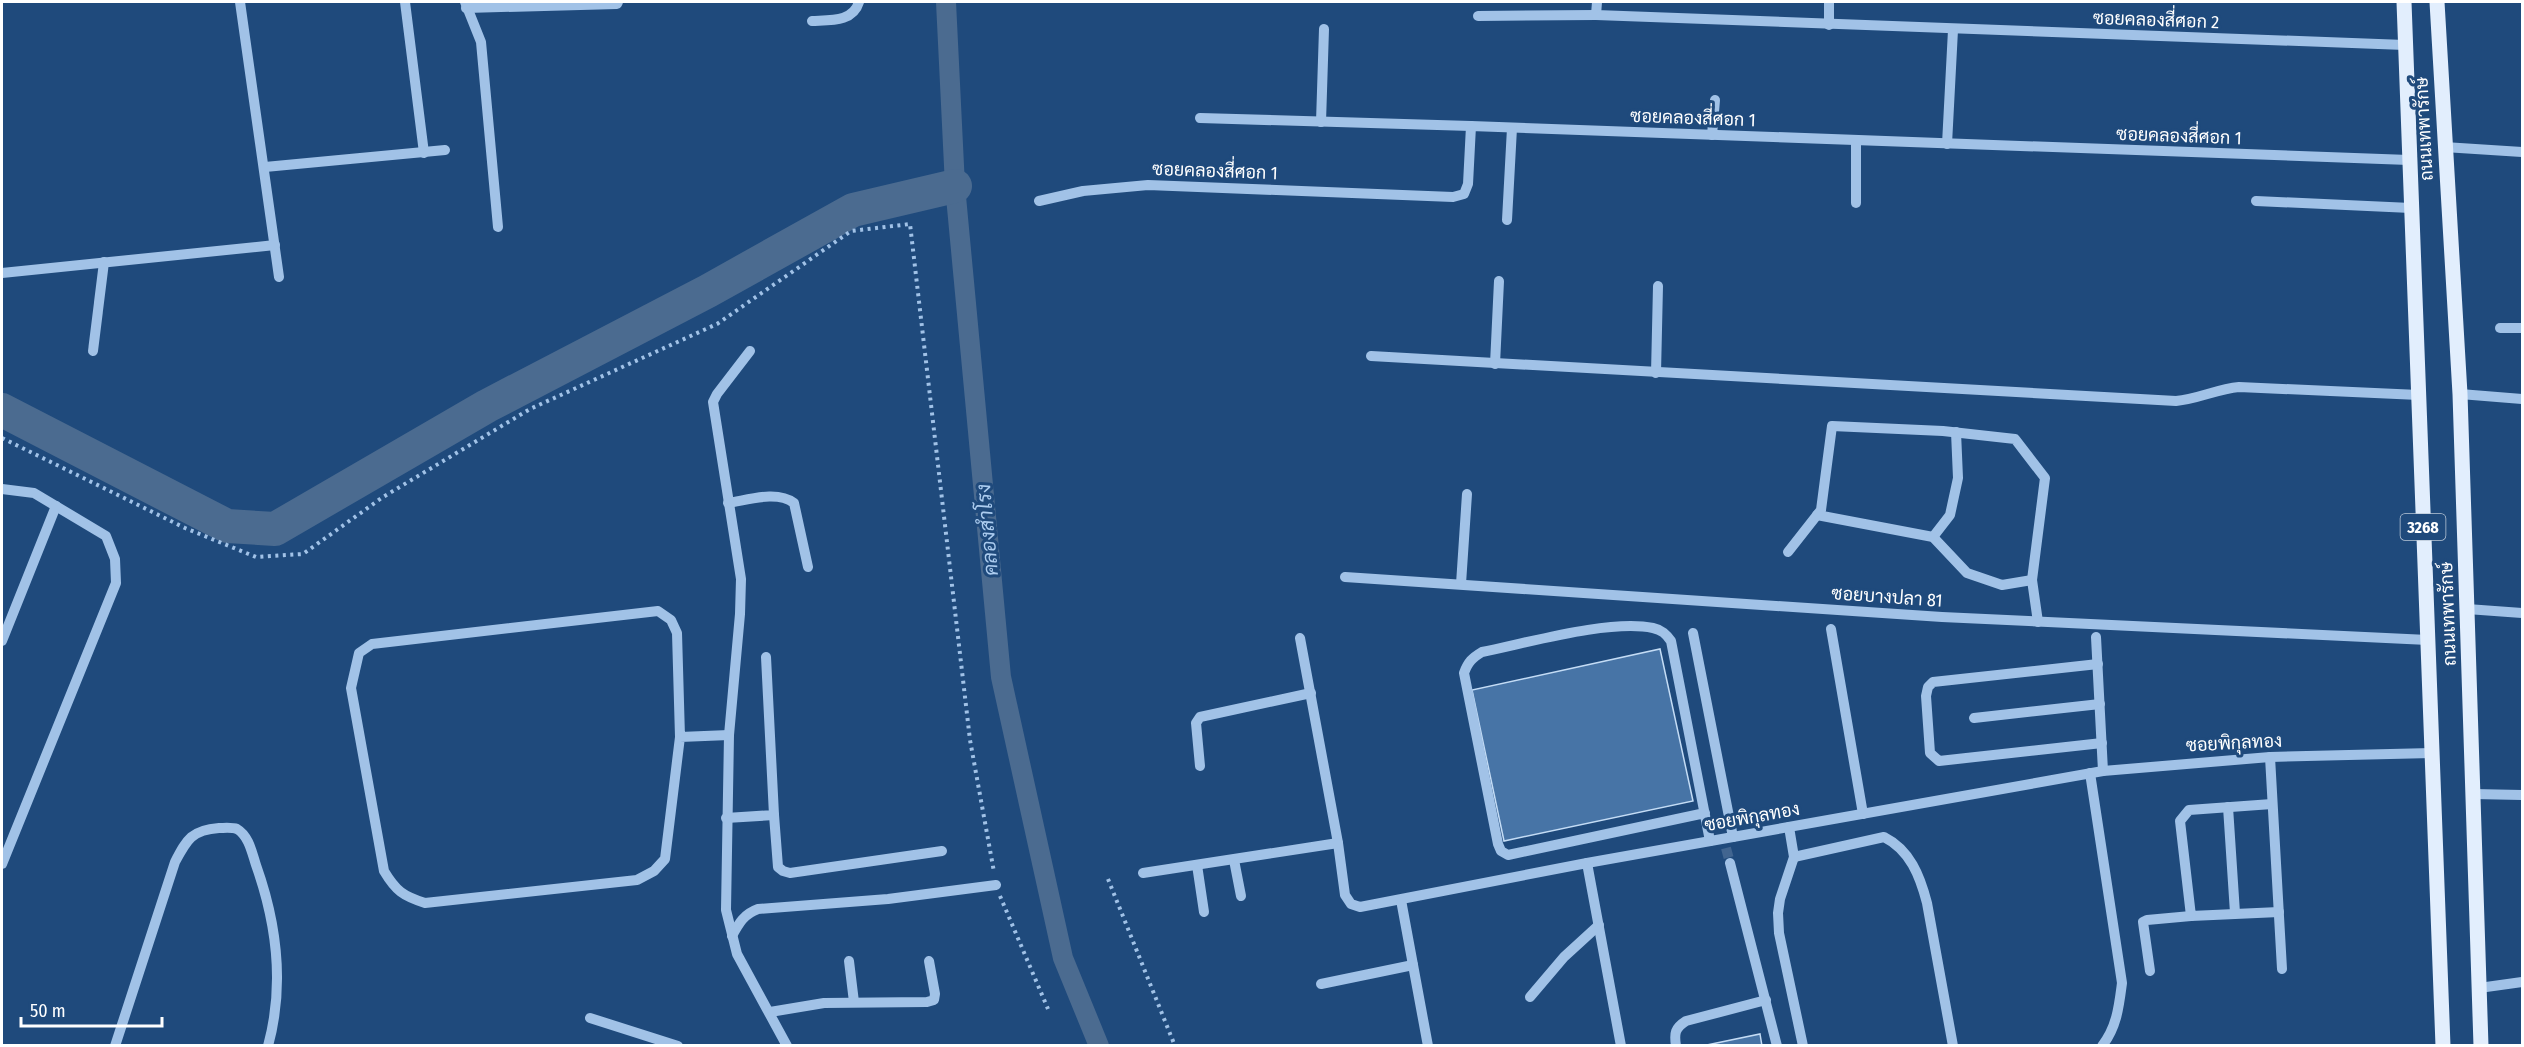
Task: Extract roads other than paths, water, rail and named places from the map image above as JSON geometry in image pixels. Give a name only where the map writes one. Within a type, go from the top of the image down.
[{"type":"main road","name":"ถนนเทพารักษ์","points":[[2404,5],[2444,1046]]},
{"type":"main road","name":"ถนนเทพารักษ์","points":[[2437,6],[2460,394],[2481,1046]]},
{"type":"street","points":[[240,2],[249,79],[265,168],[279,277]]},
{"type":"street","points":[[405,2],[424,153]]},
{"type":"street","points":[[498,227],[481,42],[465,5],[618,2]]},
{"type":"street","points":[[812,21],[849,16],[856,11],[859,2]]},
{"type":"street","points":[[1596,15],[1597,2]]},
{"type":"street","points":[[1829,2],[1829,25]]},
{"type":"street","name":"ซอยคลองสี่ศอก 2","points":[[1478,16],[1596,15],[2405,45]]},
{"type":"street","points":[[1321,122],[1324,29]]},
{"type":"street","points":[[1947,144],[1953,30]]},
{"type":"street","points":[[1712,135],[1715,100]]},
{"type":"street","points":[[1200,118],[1471,126]]},
{"type":"street","name":"ซอยคลองสี่ศอก 1","points":[[1039,201],[1083,190],[1148,185],[1453,197],[1464,194],[1468,184],[1471,126],[2409,160]]},
{"type":"street","points":[[1507,220],[1512,128]]},
{"type":"street","points":[[1856,140],[1856,203]]},
{"type":"street","points":[[2445,147],[2523,152]]},
{"type":"street","points":[[265,168],[446,150]]},
{"type":"street","points":[[2256,201],[2411,208]]},
{"type":"street","points":[[2,273],[275,244]]},
{"type":"street","points":[[93,351],[104,262]]},
{"type":"street","points":[[1495,364],[1499,281]]},
{"type":"street","points":[[1656,373],[1658,286]]},
{"type":"street","points":[[2500,328],[2523,328]]},
{"type":"street","points":[[750,351],[713,402],[741,579],[729,735],[726,910],[737,954],[787,1046]]},
{"type":"street","points":[[1371,356],[2176,401],[2188,400],[2221,389],[2239,387],[2419,394]]},
{"type":"street","points":[[2460,394],[2523,399]]},
{"type":"street","points":[[1788,552],[1821,510],[1832,426],[1956,432],[2015,439],[2045,478],[2032,580],[2038,622]]},
{"type":"street","points":[[1933,537],[1950,514],[1958,478],[1956,432]]},
{"type":"street","points":[[2,489],[34,493],[106,536],[115,559],[116,583],[4,852],[2,864]]},
{"type":"street","points":[[1461,584],[1467,494]]},
{"type":"street","points":[[728,503],[777,496],[787,497],[794,503],[808,567]]},
{"type":"street","points":[[2,641],[56,506]]},
{"type":"street","points":[[1817,515],[1933,537],[1967,573],[2002,585],[2032,580]]},
{"type":"street","name":"ซอยบางปลา 81","points":[[1345,577],[2038,622],[2428,640]]},
{"type":"street","points":[[2467,609],[2523,613]]},
{"type":"street","points":[[658,612],[671,620],[676,633],[680,737],[665,859],[654,871],[637,880],[425,903],[405,897],[392,885],[384,871],[351,688],[359,653],[372,644],[658,612]]},
{"type":"street","points":[[1705,813],[1508,855],[1498,844],[1464,673],[1467,665],[1471,659],[1482,652],[1605,628],[1631,626],[1654,628],[1665,633],[1671,641],[1705,813],[1710,841]]},
{"type":"street","points":[[1831,629],[1863,814]]},
{"type":"street","points":[[1693,633],[1728,842]]},
{"type":"street","points":[[2096,637],[2103,771]]},
{"type":"street","name":"ซอยพิกุลทอง","points":[[1300,638],[1346,895],[1351,904],[1359,908],[1587,863],[1710,841],[1728,842],[1789,827],[2103,771],[2270,757],[2432,753]]},
{"type":"street","points":[[766,657],[778,867],[790,873],[942,851]]},
{"type":"street","points":[[2098,664],[1933,682],[1928,687],[1926,696],[1930,753],[1939,761],[2102,743]]},
{"type":"street","points":[[1200,766],[1196,723],[1200,717],[1311,693]]},
{"type":"street","points":[[1974,718],[2100,704]]},
{"type":"street","points":[[680,737],[729,735]]},
{"type":"street","points":[[2270,757],[2282,969]]},
{"type":"street","points":[[2090,773],[2122,983],[2119,1011],[2110,1036],[2102,1046]]},
{"type":"street","points":[[2473,794],[2523,795]]},
{"type":"street","points":[[2191,916],[2180,821],[2189,810],[2272,804]]},
{"type":"street","points":[[2228,807],[2235,914]]},
{"type":"street","points":[[726,818],[774,815]]},
{"type":"street","points":[[1789,827],[1794,857],[1780,899],[1778,923],[1803,1046]]},
{"type":"street","points":[[115,1046],[175,862],[185,843],[198,831],[236,828],[246,837],[267,896],[277,943],[277,992],[273,1028],[268,1046]]},
{"type":"street","points":[[1794,857],[1884,837],[1897,843],[1907,855],[1922,883],[1928,903],[1953,1046]]},
{"type":"street","points":[[1143,873],[1338,843]]},
{"type":"street","points":[[1234,860],[1241,896]]},
{"type":"street","points":[[1587,863],[1621,1046]]},
{"type":"street","points":[[1730,863],[1777,1046]]},
{"type":"street","points":[[1197,865],[1204,912]]},
{"type":"street","points":[[732,936],[741,919],[758,909],[888,899],[996,885]]},
{"type":"street","points":[[1401,900],[1428,1046]]},
{"type":"street","points":[[2150,971],[2143,922],[2147,920],[2278,912]]},
{"type":"street","points":[[1530,997],[1564,957],[1599,925]]},
{"type":"street","points":[[849,961],[854,1002]]},
{"type":"street","points":[[770,1012],[802,1006],[854,1002],[927,1002],[933,1000],[935,994],[929,962]]},
{"type":"street","points":[[1321,984],[1413,965]]},
{"type":"street","points":[[2479,988],[2523,982]]},
{"type":"street","points":[[1676,1046],[1677,1027],[1686,1022],[1766,1000]]},
{"type":"street","points":[[590,1018],[678,1046]]},
{"type":"waterway","name":"คลองสำโรง","points":[[946,2],[955,186],[1001,677],[1063,958],[1099,1046]]},
{"type":"waterway","points":[[2,410],[227,526],[275,529],[487,406],[708,291],[853,210],[955,186]]},
{"type":"tunnel","points":[[1726,848],[1730,863]]}]
